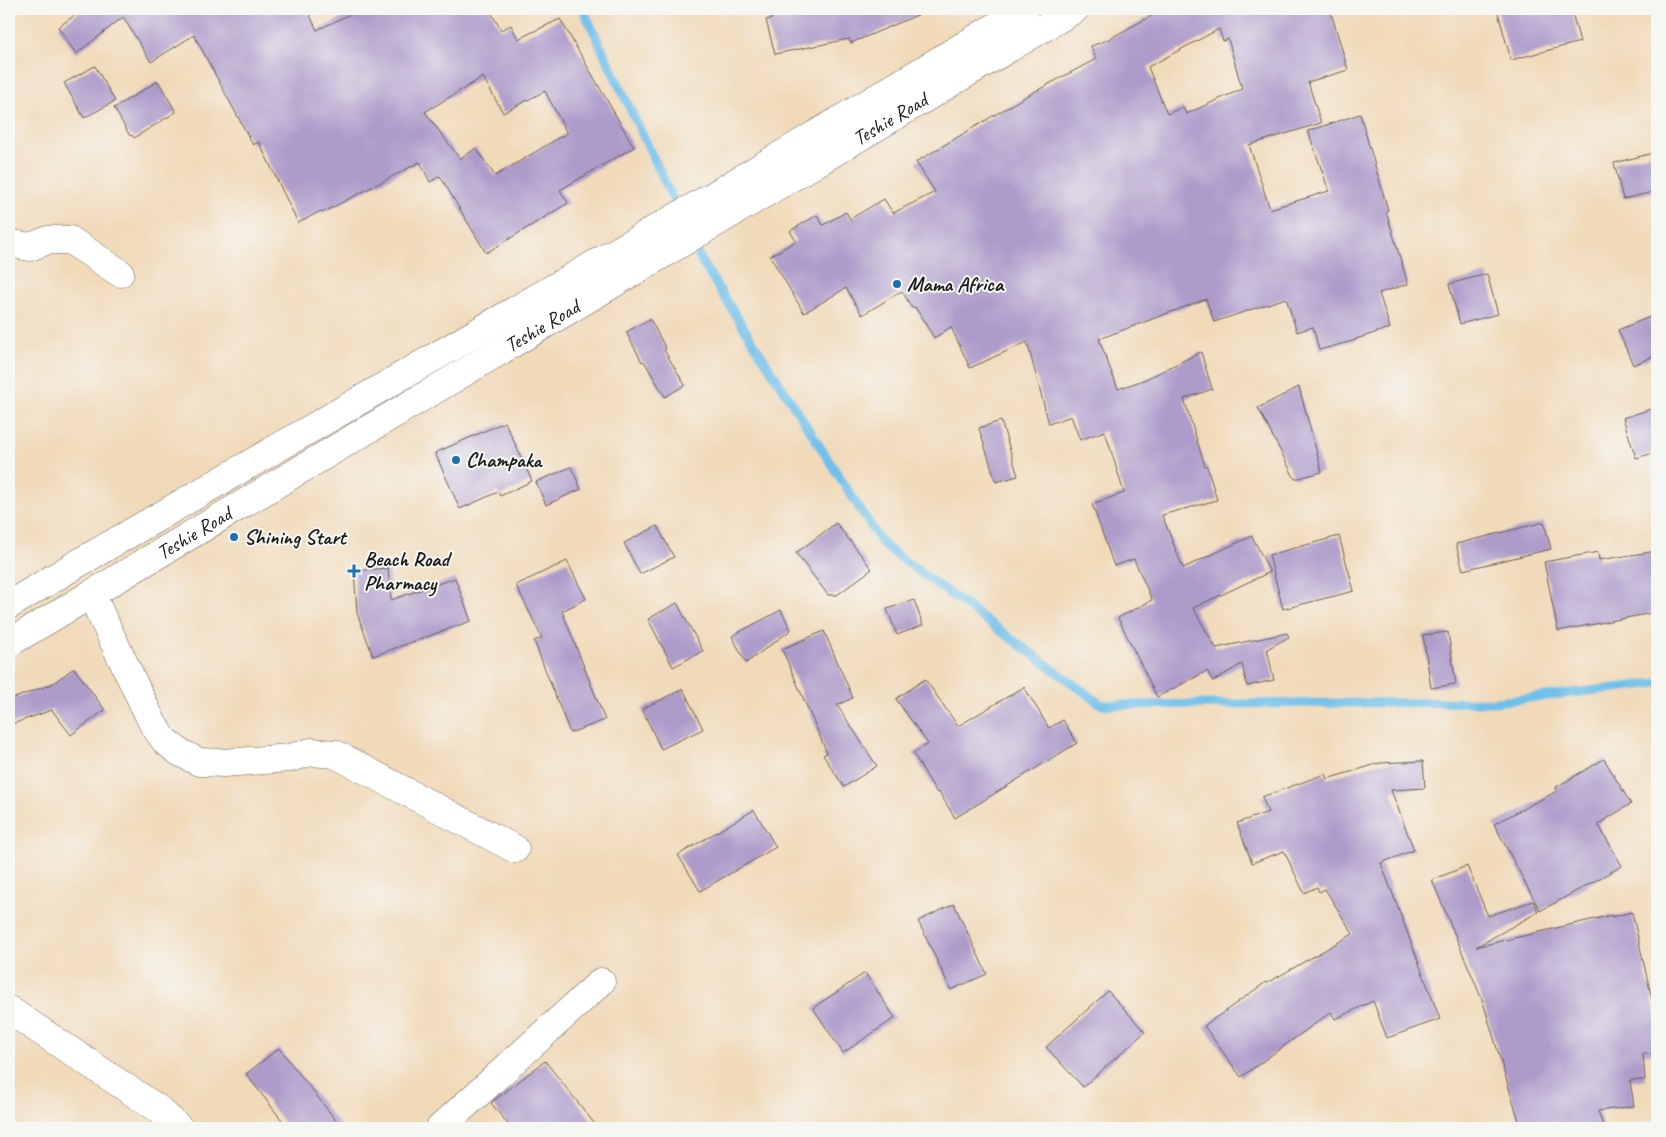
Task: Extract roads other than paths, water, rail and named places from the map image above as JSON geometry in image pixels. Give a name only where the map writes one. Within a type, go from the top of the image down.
[{"type":"main road","name":"Teshie Road","points":[[720,206],[1025,9]]},
{"type":"main road","name":"Teshie Road","points":[[9,605],[77,564],[1076,9]]},
{"type":"main road","name":"Teshie Road","points":[[9,643],[677,231]]},
{"type":"main road","points":[[9,243],[30,247],[48,240],[70,240],[120,272]]},
{"type":"main road","points":[[91,594],[153,724],[165,741],[179,752],[199,762],[224,763],[290,758],[311,752],[335,754],[515,849]]},
{"type":"main road","points":[[440,1128],[601,982]]},
{"type":"main road","points":[[9,1010],[158,1109],[179,1128]]},
{"type":"waterway","points":[[583,9],[679,212]]},
{"type":"waterway","points":[[691,240],[703,264],[883,545],[1102,705],[1495,702],[1657,683]]},
{"type":"place","name":"Mama Africa","points":[[897,284]]},
{"type":"place","name":"Champaka","points":[[456,460]]},
{"type":"place","name":"Shining Start","points":[[234,537]]},
{"type":"place","name":"Beach Road Pharmacy","points":[[354,571]]}]
